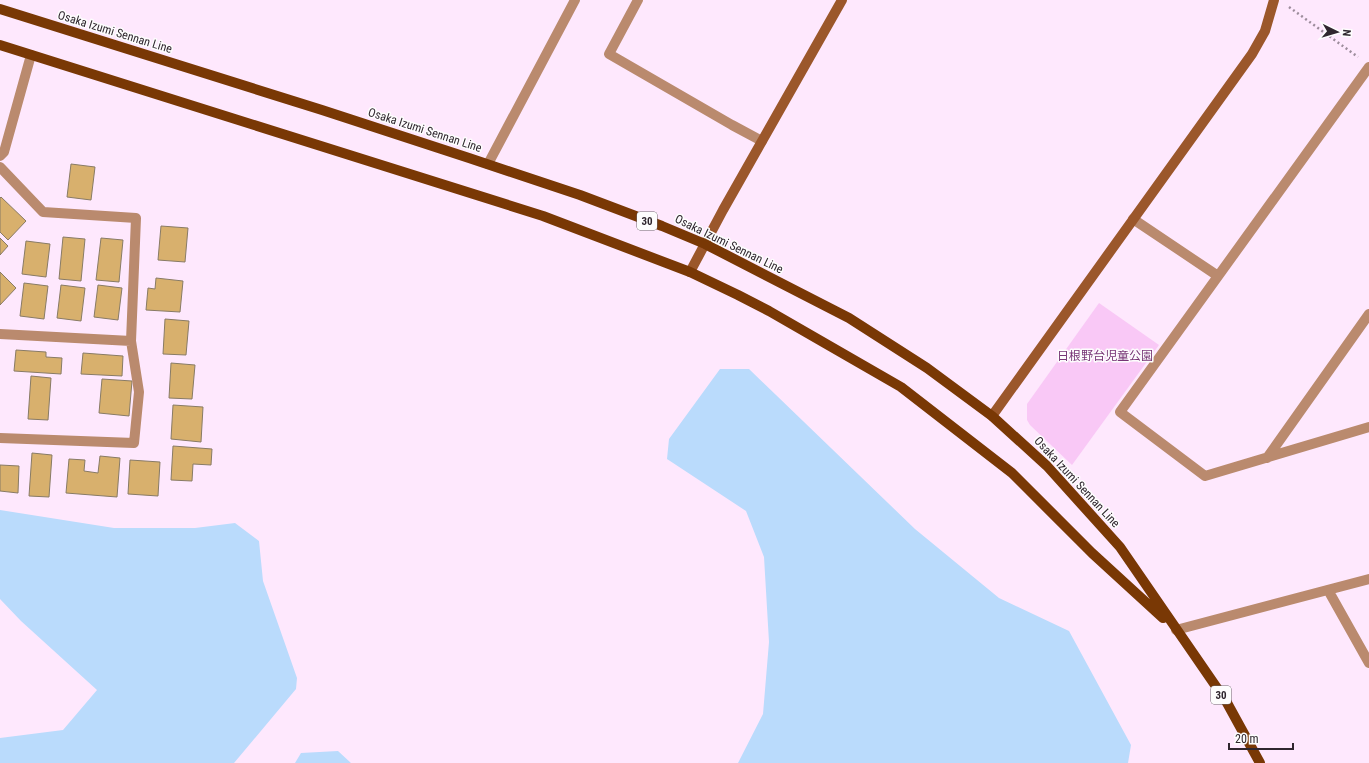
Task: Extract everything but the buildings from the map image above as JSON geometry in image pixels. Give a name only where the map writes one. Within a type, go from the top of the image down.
[{"type":"main road","name":"Osaka Izumi Sennan Line","points":[[0,9],[488,164],[580,195],[705,244],[849,318],[927,368],[992,416],[1047,466],[1120,547],[1226,701],[1260,763]]},
{"type":"main road","name":"Osaka Izumi Sennan Line","points":[[0,45],[543,216],[690,272],[769,311],[900,387],[1012,473],[1092,553],[1176,630]]},
{"type":"street","points":[[488,164],[575,0]]},
{"type":"street","points":[[638,0],[609,54],[762,141]]},
{"type":"street","points":[[690,272],[842,0]]},
{"type":"street","points":[[992,416],[1252,54],[1265,31],[1274,0]]},
{"type":"street","points":[[0,156],[4,152],[31,55]]},
{"type":"street","points":[[1369,66],[1120,412],[1205,476],[1369,427]]},
{"type":"street","points":[[0,167],[43,212],[136,218],[131,341],[139,392],[134,443],[0,438]]},
{"type":"street","points":[[1133,219],[1218,276]]},
{"type":"street","points":[[1267,458],[1369,314]]},
{"type":"street","points":[[0,334],[131,341]]},
{"type":"street","points":[[1176,630],[1369,579]]},
{"type":"street","points":[[1328,590],[1369,663]]},
{"type":"path","points":[[1288,6],[1369,66]]},
{"type":"green space","name":"日根野台児童公園","points":[[1099,303],[1159,345],[1072,465],[1030,425],[1027,420],[1027,404]]},
{"type":"water","points":[[720,369],[749,369],[915,529],[999,598],[1069,631],[1131,745],[1128,763],[738,763],[763,714],[769,642],[764,557],[746,511],[667,459],[669,439]]},
{"type":"water","points":[[0,510],[114,528],[195,528],[235,523],[259,541],[263,581],[297,678],[296,689],[234,763],[0,763],[0,738],[63,730],[97,690],[21,621],[0,599]]},
{"type":"water","points":[[338,751],[351,763],[295,763],[301,753]]}]
